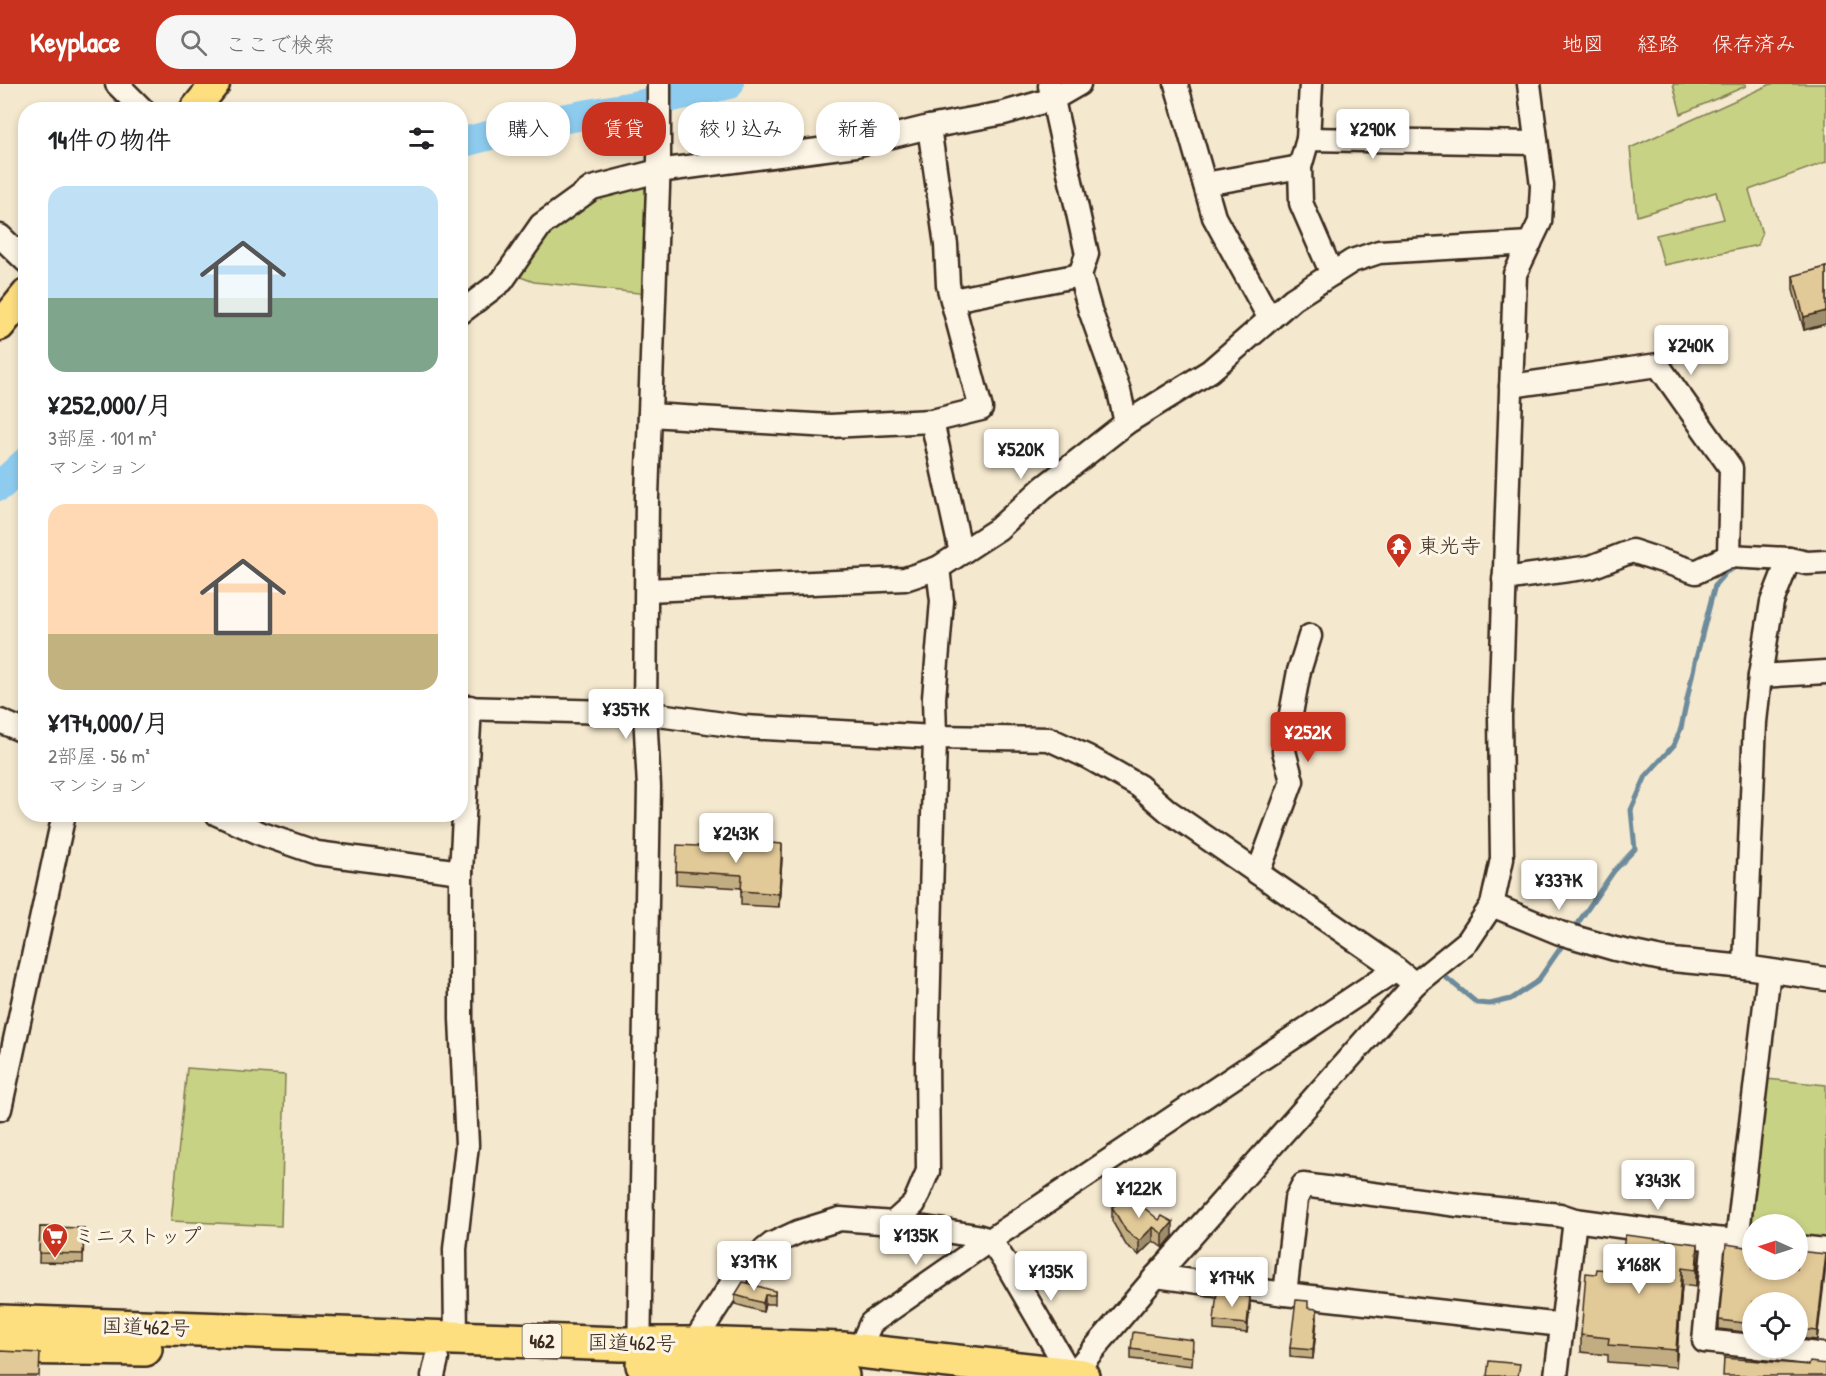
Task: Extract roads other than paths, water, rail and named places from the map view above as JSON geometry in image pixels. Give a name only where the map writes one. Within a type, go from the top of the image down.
[{"type":"highway","name":"国道462号","points":[[0,1322],[442,1358]]},
{"type":"highway","name":"国道462号","points":[[639,1362],[693,1344],[850,1363]]},
{"type":"highway","name":"国道462号","points":[[0,1347],[639,1362],[850,1363],[1075,1376]]},
{"type":"main road","points":[[200,102],[215,84]]},
{"type":"street","points":[[117,84],[135,102]]},
{"type":"street","points":[[639,1362],[649,787],[645,712],[647,497],[659,84]]},
{"type":"street","points":[[468,307],[502,281],[541,225],[592,188],[658,171],[856,145],[929,127],[1004,113],[1051,92],[1079,84]]},
{"type":"street","points":[[1176,84],[1214,218],[1270,319]]},
{"type":"street","points":[[1311,84],[1308,139],[1300,167],[1301,202],[1332,274]]},
{"type":"street","points":[[693,1344],[738,1274],[772,1244],[798,1232],[840,1219],[893,1222],[977,1236],[993,1245],[1075,1376],[1156,1276],[1415,984],[1468,941],[1492,905],[1502,859],[1500,717],[1515,274],[1540,222],[1542,186],[1529,84]]},
{"type":"street","points":[[1051,92],[1088,254],[1080,275],[1119,391],[1126,423]]},
{"type":"street","points":[[650,415],[830,426],[932,422],[981,409],[948,285],[946,245],[929,127]]},
{"type":"street","points":[[1308,139],[1536,143]]},
{"type":"street","points":[[1205,184],[1300,167]]},
{"type":"street","points":[[0,236],[18,253]]},
{"type":"street","points":[[647,590],[905,579],[938,568],[998,529],[1043,488],[1126,423],[1210,371],[1293,299],[1352,261],[1379,252],[1530,243]]},
{"type":"street","points":[[953,300],[1080,275]]},
{"type":"street","points":[[1511,386],[1658,365],[1731,468],[1729,556]]},
{"type":"street","points":[[932,422],[961,553]]},
{"type":"street","points":[[1504,579],[1591,567],[1632,552],[1696,572],[1729,556],[1789,559],[1807,563],[1826,562]]},
{"type":"street","points":[[1745,968],[1755,722],[1772,602],[1789,559]]},
{"type":"street","points":[[893,1222],[914,1204],[928,1172],[927,1057],[934,698],[942,601],[938,568]]},
{"type":"street","points":[[1258,873],[1292,781],[1284,751],[1299,671],[1310,636]]},
{"type":"street","points":[[1760,676],[1826,672]]},
{"type":"street","points":[[468,707],[645,712],[744,728],[935,737],[1049,739],[1088,757],[1139,786],[1168,811],[1415,984]]},
{"type":"street","points":[[0,721],[18,729]]},
{"type":"street","points":[[0,1108],[62,822]]},
{"type":"street","points":[[235,822],[317,853],[461,872]]},
{"type":"street","points":[[442,1358],[467,1145],[461,1019],[462,822]]},
{"type":"street","points":[[1492,905],[1560,933],[1615,949],[1662,959],[1826,979]]},
{"type":"street","points":[[850,1363],[871,1323],[993,1245],[1396,969]]},
{"type":"street","points":[[1747,1214],[1769,971]]},
{"type":"street","points":[[1285,1294],[1296,1199],[1303,1185],[1458,1205],[1560,1215],[1575,1220],[1742,1241]]},
{"type":"street","points":[[1556,1376],[1575,1220]]},
{"type":"street","points":[[1714,1239],[1704,1341],[1742,1345]]},
{"type":"street","points":[[1808,1248],[1826,1250]]},
{"type":"street","points":[[1156,1276],[1285,1294],[1562,1325]]},
{"type":"street","points":[[1808,1353],[1826,1355]]},
{"type":"waterway","points":[[468,141],[534,124],[639,105],[729,84]]},
{"type":"waterway","points":[[0,486],[18,469]]},
{"type":"waterway","points":[[1573,930],[1614,871],[1635,849],[1631,810],[1646,776],[1674,745],[1681,728],[1715,585],[1726,572],[1736,567],[1741,568]]},
{"type":"waterway","points":[[1750,568],[1777,570]]},
{"type":"waterway","points":[[1443,975],[1477,1003],[1490,1004],[1511,999],[1537,982],[1566,940]]},
{"type":"place","name":"東光寺","points":[[1399,569]]},
{"type":"place","name":"ミニストップ","points":[[55,1259]]}]
